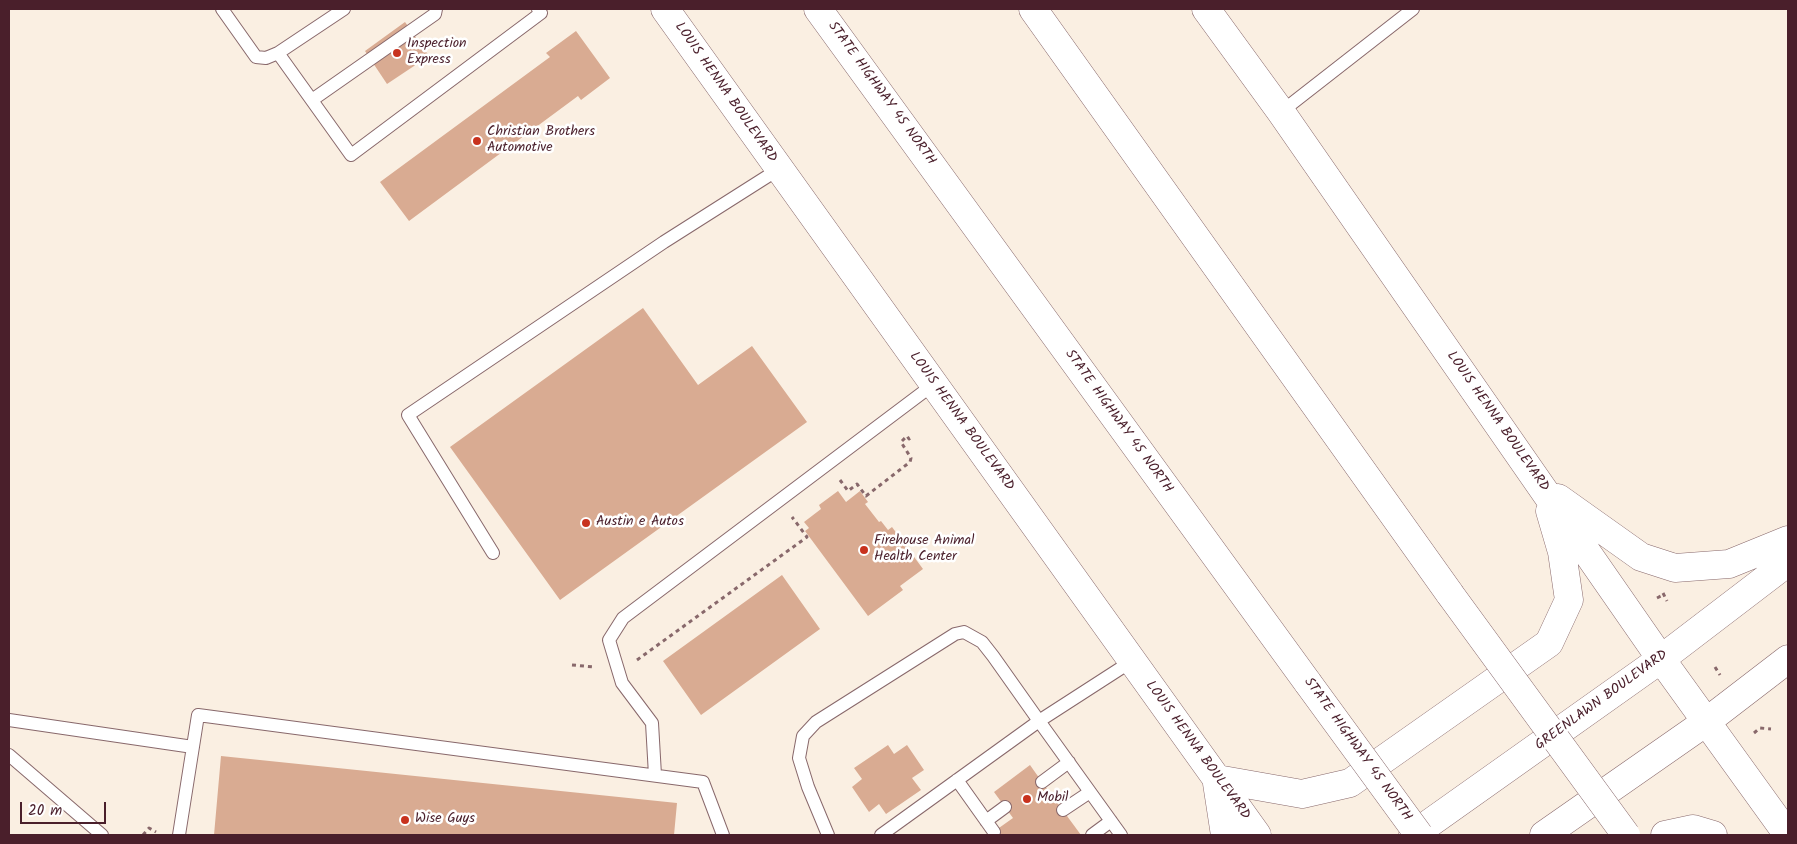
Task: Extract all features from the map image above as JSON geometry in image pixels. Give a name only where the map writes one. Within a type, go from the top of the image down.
[{"type":"main road","name":"LOUIS HENNA BOULEVARD","points":[[665,9],[1257,835]]},
{"type":"main road","name":"STATE HIGHWAY 45 NORTH","points":[[818,9],[1419,835]]},
{"type":"main road","points":[[1033,9],[1450,594],[1626,835]]},
{"type":"main road","name":"LOUIS HENNA BOULEVARD","points":[[1206,9],[1281,112],[1661,659],[1788,835]]},
{"type":"main road","points":[[1544,488],[1641,557],[1675,568],[1729,564],[1788,540]]},
{"type":"main road","points":[[1226,835],[1217,779],[1302,794],[1350,783],[1549,643],[1569,600],[1562,552],[1544,488]]},
{"type":"main road","name":"GREENLAWN BOULEVARD","points":[[1413,835],[1661,659],[1788,562]]},
{"type":"main road","points":[[1544,835],[1706,722],[1788,659]]},
{"type":"main road","points":[[1665,835],[1693,829],[1713,835]]},
{"type":"lane","points":[[222,9],[256,57],[266,58],[278,53],[344,9]]},
{"type":"lane","points":[[312,100],[435,14],[436,9]]},
{"type":"lane","points":[[278,53],[351,155],[541,12],[538,9]]},
{"type":"lane","points":[[1281,112],[1413,9]]},
{"type":"lane","points":[[494,553],[408,415],[664,242],[779,168]]},
{"type":"lane","points":[[655,775],[652,723],[622,683],[609,640],[623,618],[934,384]]},
{"type":"lane","points":[[828,835],[808,787],[799,758],[803,736],[816,722],[954,634],[964,632],[982,642],[994,656],[1121,835]]},
{"type":"lane","points":[[881,835],[1039,721],[1132,661]]},
{"type":"lane","points":[[179,835],[198,715],[703,782],[723,835]]},
{"type":"lane","points":[[9,720],[193,747]]},
{"type":"lane","points":[[9,755],[102,835]]},
{"type":"lane","points":[[1042,782],[1069,762]]},
{"type":"lane","points":[[957,780],[994,832]]},
{"type":"lane","points":[[1063,810],[1090,792]]},
{"type":"lane","points":[[986,820],[1005,807]]},
{"type":"lane","points":[[1092,835],[1111,821]]},
{"type":"path","points":[[833,485],[840,480],[848,491],[857,484],[866,496],[910,462],[911,458],[901,442],[907,436],[909,439],[913,436]]},
{"type":"path","points":[[635,661],[807,537],[792,516],[798,511]]},
{"type":"path","points":[[1657,598],[1663,595]]},
{"type":"path","points":[[572,665],[594,667]]},
{"type":"path","points":[[1754,722],[1760,728],[1771,729]]},
{"type":"path","points":[[1754,733],[1760,728]]},
{"type":"path","points":[[143,835],[149,828],[156,832]]},
{"type":"building","name":"Inspection Express","points":[[405,22],[429,56],[387,84],[365,51]]},
{"type":"building","name":"Christian Brothers Automotive","points":[[576,31],[610,78],[581,100],[578,96],[409,221],[380,182],[550,57],[546,53]]},
{"type":"building","name":"Austin e Autos","points":[[643,308],[698,385],[752,346],[807,422],[560,600],[450,447]]},
{"type":"building","name":"Firehouse Animal Health Center","points":[[838,491],[846,502],[860,491],[868,502],[865,504],[879,522],[881,521],[888,530],[892,527],[923,569],[900,586],[903,590],[868,616],[805,531],[809,528],[804,522],[821,509],[819,505]]},
{"type":"building","points":[[782,575],[820,629],[701,715],[663,661]]},
{"type":"building","points":[[888,745],[894,754],[907,745],[924,770],[912,778],[921,790],[886,814],[879,804],[869,812],[852,787],[862,779],[854,768]]},
{"type":"building","points":[[221,756],[677,803],[674,835],[214,835]]},
{"type":"building","name":"Mobil","points":[[1030,765],[1081,835],[989,835],[1013,818],[994,792]]},
{"type":"place","name":"Inspection Express","points":[[397,53]]},
{"type":"place","name":"Christian Brothers Automotive","points":[[477,141]]},
{"type":"place","name":"Austin e Autos","points":[[586,523]]},
{"type":"place","name":"Firehouse Animal Health Center","points":[[864,550]]},
{"type":"place","name":"Mobil","points":[[1027,799]]},
{"type":"place","name":"Wise Guys","points":[[405,820]]}]
